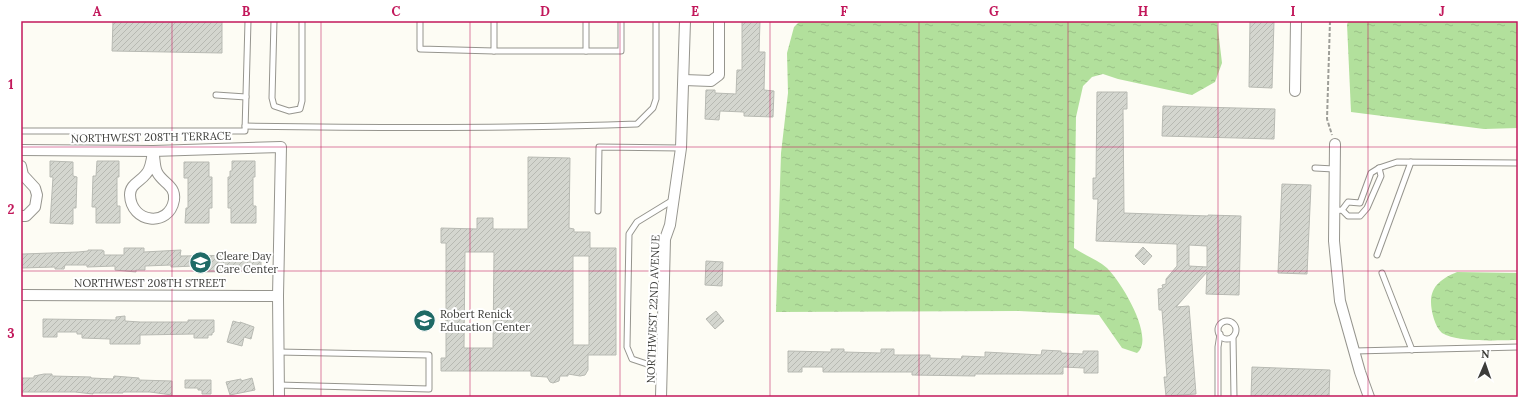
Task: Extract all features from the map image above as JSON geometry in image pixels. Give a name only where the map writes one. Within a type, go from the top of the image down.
[{"type":"street","name":"NORTHWEST 22ND AVENUE","points":[[661,397],[666,239],[670,225],[681,148],[685,21]]},
{"type":"street","points":[[684,80],[711,81],[719,75],[719,21]]},
{"type":"street","points":[[1295,90],[1296,21]]},
{"type":"street","points":[[1335,144],[1334,169],[1338,211],[1334,241],[1340,301],[1369,397]]},
{"type":"street","name":"NORTHWEST 208TH TERRACE","points":[[21,150],[153,151],[281,147],[278,296]]},
{"type":"street","points":[[153,151],[157,173],[172,187],[174,199],[169,212],[154,220],[139,215],[135,211],[132,206],[130,194],[132,186],[147,174],[153,151]]},
{"type":"street","points":[[21,166],[23,175],[35,188],[37,195],[35,206],[26,216],[21,216]]},
{"type":"street","name":"NORTHWEST 208TH STREET","points":[[21,294],[278,296]]},
{"type":"street","points":[[278,296],[278,397]]},
{"type":"lane","points":[[21,131],[245,131],[248,21]]},
{"type":"lane","points":[[274,21],[272,98],[274,106],[289,112],[300,109],[302,102],[302,21]]},
{"type":"lane","points":[[420,21],[420,49],[494,51],[621,51],[621,21]]},
{"type":"lane","points":[[494,21],[494,51]]},
{"type":"lane","points":[[586,21],[586,51]]},
{"type":"lane","points":[[246,126],[570,127],[637,124],[653,108],[656,99],[656,21]]},
{"type":"lane","points":[[216,95],[246,97]]},
{"type":"lane","points":[[598,211],[599,147],[681,148]]},
{"type":"lane","points":[[1360,203],[1371,173],[1379,168],[1397,162],[1518,163]]},
{"type":"lane","points":[[1377,255],[1411,162]]},
{"type":"lane","points":[[1315,168],[1334,169]]},
{"type":"lane","points":[[1367,208],[1360,203],[1348,202],[1338,211],[1348,216],[1360,216],[1367,208],[1381,176],[1379,168]]},
{"type":"lane","points":[[662,369],[632,359],[627,347],[629,234],[637,222],[674,199]]},
{"type":"lane","points":[[1382,273],[1412,350]]},
{"type":"lane","points":[[1218,397],[1218,347],[1220,326],[1224,322],[1229,321],[1234,324],[1236,330],[1233,337],[1234,397]]},
{"type":"lane","points":[[1220,334],[1227,339],[1233,337]]},
{"type":"lane","points":[[1355,352],[1518,347]]},
{"type":"lane","points":[[278,352],[429,355],[429,389],[278,385]]},
{"type":"path","points":[[1330,21],[1327,119],[1335,144]]},
{"type":"water","points":[[800,21],[1217,21],[1222,63],[1215,82],[1192,95],[1118,79],[1103,74],[1092,77],[1083,86],[1076,117],[1074,248],[1107,268],[1120,284],[1134,309],[1142,335],[1142,346],[1137,353],[1122,348],[1099,315],[1019,311],[776,312],[781,153],[788,93],[787,53],[794,27]]},
{"type":"water","points":[[1349,21],[1518,21],[1518,128],[1484,129],[1351,112],[1347,24]]},
{"type":"water","points":[[1457,272],[1518,273],[1518,340],[1468,340],[1442,333],[1435,323],[1431,306],[1433,291],[1439,283]]},
{"type":"building","points":[[113,21],[222,21],[222,53],[112,51]]},
{"type":"building","points":[[742,21],[760,21],[759,52],[765,52],[764,90],[774,91],[773,117],[744,116],[744,112],[720,111],[719,120],[705,119],[706,90],[715,90],[715,93],[736,94],[737,70],[742,70]]},
{"type":"building","points":[[1250,21],[1274,21],[1272,88],[1249,87]]},
{"type":"building","points":[[1097,92],[1127,92],[1127,109],[1123,109],[1124,213],[1241,216],[1239,295],[1206,294],[1207,272],[1176,307],[1189,306],[1196,394],[1166,396],[1164,377],[1167,377],[1162,310],[1159,310],[1158,289],[1163,288],[1162,285],[1166,284],[1166,279],[1177,266],[1177,244],[1096,241],[1098,199],[1093,199],[1093,178],[1096,178]],"holes":[[[1189,245],[1207,246],[1207,267],[1189,266]]]},
{"type":"building","points":[[1163,106],[1275,109],[1274,139],[1162,136]]},
{"type":"building","points":[[528,157],[570,158],[569,228],[574,229],[574,232],[590,232],[590,248],[616,248],[616,355],[588,355],[588,370],[585,375],[580,376],[568,374],[568,376],[560,376],[559,381],[553,383],[550,382],[547,377],[531,376],[531,371],[441,371],[441,358],[446,358],[446,243],[441,243],[441,228],[477,229],[477,218],[493,218],[493,229],[528,229]],"holes":[[[465,252],[494,252],[493,348],[464,348]],[[573,256],[589,256],[589,345],[573,345]]]},
{"type":"building","points":[[50,161],[73,162],[73,176],[77,177],[76,208],[73,208],[73,224],[50,223],[53,177],[50,177]]},
{"type":"building","points":[[97,161],[119,161],[119,177],[117,177],[117,206],[120,206],[120,223],[96,223],[96,207],[92,207],[93,176],[96,176]]},
{"type":"building","points":[[232,161],[255,161],[255,177],[253,177],[253,206],[256,206],[256,223],[231,223],[231,208],[228,208],[228,177],[230,177],[230,171],[232,171]]},
{"type":"building","points":[[184,162],[209,162],[209,177],[212,177],[212,208],[209,208],[209,223],[185,223],[186,208],[188,208],[188,178],[184,178]]},
{"type":"building","points":[[1282,184],[1311,185],[1307,274],[1278,273]]},
{"type":"building","points":[[1143,247],[1152,256],[1144,265],[1135,256]]},
{"type":"building","points":[[124,248],[144,248],[144,252],[181,250],[180,256],[261,255],[261,271],[203,272],[194,271],[194,266],[171,267],[171,265],[145,266],[145,270],[136,270],[136,272],[115,270],[115,266],[87,267],[87,265],[65,265],[64,269],[55,269],[55,267],[21,268],[21,254],[102,250],[104,251],[104,255],[124,255]]},
{"type":"building","points":[[706,261],[723,262],[722,286],[705,285]]},
{"type":"building","points":[[716,311],[724,321],[715,329],[706,319]]},
{"type":"building","points":[[125,316],[125,321],[140,322],[188,322],[188,320],[214,320],[214,332],[212,335],[208,335],[208,338],[194,338],[194,334],[140,335],[140,344],[110,344],[110,339],[82,338],[82,334],[77,334],[77,332],[57,332],[57,337],[43,337],[43,319],[116,320],[116,317]]},
{"type":"building","points":[[233,321],[254,327],[251,339],[244,337],[242,346],[227,342]]},
{"type":"building","points":[[831,349],[844,349],[844,352],[881,353],[881,349],[894,349],[894,355],[930,355],[930,358],[961,359],[962,356],[985,357],[985,352],[1041,355],[1042,350],[1083,354],[1083,351],[1098,351],[1098,373],[1084,373],[1084,368],[1063,367],[1063,374],[975,374],[975,376],[912,375],[912,372],[823,372],[823,367],[802,367],[802,372],[788,372],[788,351],[831,352]]},
{"type":"building","points":[[1252,367],[1330,370],[1329,397],[1251,397]]},
{"type":"building","points":[[52,374],[52,376],[113,379],[114,376],[139,378],[139,380],[172,381],[172,395],[150,392],[93,394],[75,392],[21,392],[21,378],[34,378],[34,376]]},
{"type":"building","points":[[252,378],[255,390],[230,395],[226,382],[241,379],[241,381]]},
{"type":"building","points":[[185,380],[211,380],[211,394],[202,394],[202,390],[198,390],[198,388],[185,388]]},
{"type":"place","name":"Cleare Day Care Center","points":[[200,262]]},
{"type":"place","name":"Robert Renick Education Center","points":[[425,320]]}]
